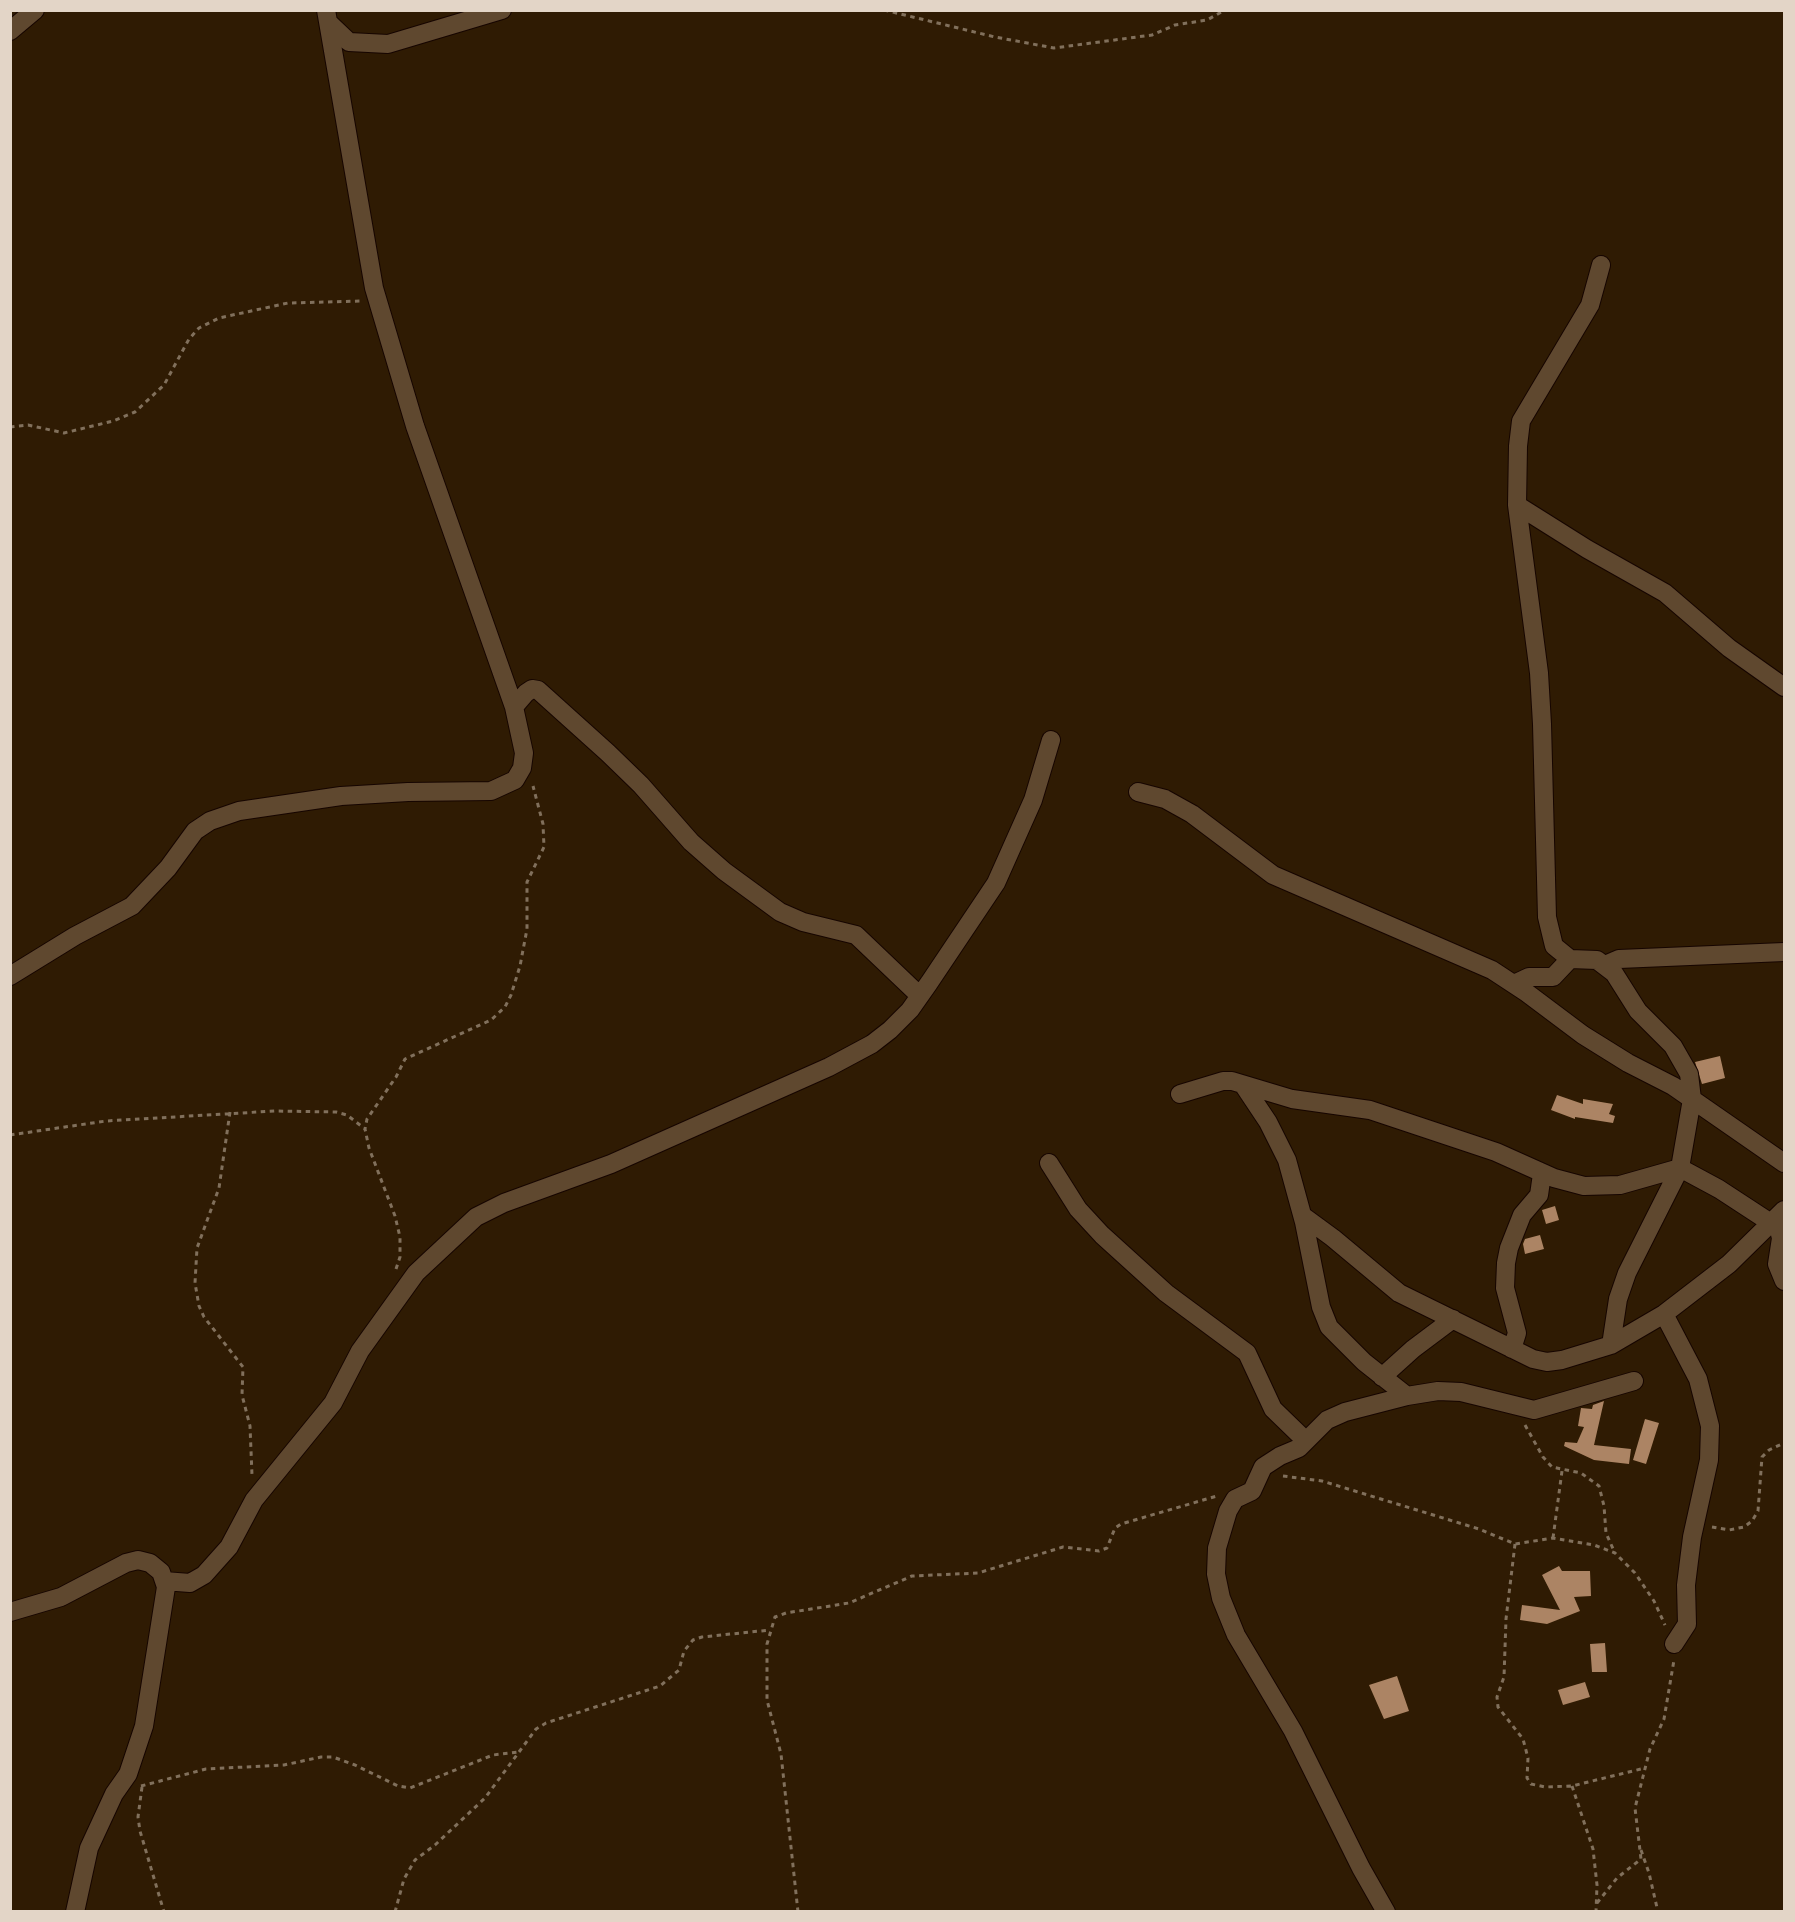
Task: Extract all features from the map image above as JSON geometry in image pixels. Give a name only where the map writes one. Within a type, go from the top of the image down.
[{"type":"street","points":[[10,31],[35,10]]},
{"type":"street","points":[[327,17],[349,42],[388,44],[502,10]]},
{"type":"street","points":[[10,975],[75,936],[132,906],[168,868],[195,831],[210,821],[239,811],[341,796],[491,791],[515,780],[522,768],[524,753],[514,707],[415,426],[376,295],[340,106],[327,17]]},
{"type":"street","points":[[1570,959],[1554,946],[1549,935],[1546,917],[1545,773],[1540,693],[1517,505],[1518,446],[1521,421],[1590,305],[1601,264]]},
{"type":"street","points":[[1517,505],[1557,532],[1665,593],[1729,648],[1785,687]]},
{"type":"street","points":[[514,707],[526,693],[532,689],[538,690],[617,761],[691,842],[724,871],[780,912],[803,922],[856,935],[920,996]]},
{"type":"street","points":[[164,1581],[190,1583],[204,1575],[229,1546],[253,1504],[333,1403],[360,1351],[416,1273],[476,1217],[504,1203],[611,1164],[829,1067],[872,1044],[890,1030],[920,996],[990,891],[1016,844],[1034,800],[1051,740]]},
{"type":"street","points":[[1138,792],[1166,799],[1192,814],[1273,875],[1455,954],[1514,984],[1583,1035],[1692,1099],[1785,1163]]},
{"type":"street","points":[[1605,965],[1619,958],[1785,952]]},
{"type":"street","points":[[1514,984],[1529,977],[1553,977],[1570,959],[1587,957],[1605,965],[1638,1011],[1664,1036],[1683,1061],[1689,1074],[1692,1099],[1680,1168],[1627,1273],[1618,1299],[1611,1345]]},
{"type":"street","points":[[1180,1094],[1223,1081],[1292,1099],[1370,1110],[1496,1152],[1542,1174],[1568,1183],[1603,1187],[1637,1181],[1680,1168],[1777,1217]]},
{"type":"street","points":[[1245,1086],[1287,1160],[1303,1216],[1310,1265],[1321,1308],[1329,1327],[1342,1342],[1407,1396]]},
{"type":"street","points":[[1049,1163],[1078,1209],[1102,1235],[1166,1293],[1247,1353],[1273,1409],[1305,1440]]},
{"type":"street","points":[[1512,1349],[1517,1333],[1505,1288],[1506,1263],[1509,1248],[1522,1215],[1539,1195],[1542,1174]]},
{"type":"street","points":[[1303,1216],[1372,1270],[1387,1286],[1533,1359],[1547,1362],[1562,1360],[1611,1345],[1664,1314],[1728,1264],[1777,1217]]},
{"type":"street","points":[[1777,1217],[1781,1238],[1777,1264],[1785,1281]]},
{"type":"street","points":[[1664,1314],[1698,1379],[1708,1416],[1709,1460],[1695,1524],[1686,1585],[1686,1624],[1674,1644]]},
{"type":"street","points":[[1382,1377],[1413,1349],[1453,1319]]},
{"type":"street","points":[[1386,1911],[1361,1868],[1280,1707],[1236,1635],[1221,1598],[1216,1574],[1218,1548],[1223,1524],[1234,1500],[1252,1491],[1263,1467],[1299,1448],[1327,1420],[1345,1412],[1407,1396],[1438,1391],[1461,1392],[1518,1408],[1534,1410],[1634,1381]]},
{"type":"street","points":[[10,1612],[61,1597],[126,1563],[138,1560],[150,1563],[161,1572],[166,1587],[135,1781],[114,1794],[89,1848],[75,1911]]},
{"type":"path","points":[[884,10],[995,37],[1054,48],[1152,35],[1175,25],[1207,20],[1225,10]]},
{"type":"path","points":[[10,427],[28,425],[64,433],[113,421],[135,412],[164,385],[189,339],[199,328],[219,318],[288,303],[357,302],[376,295]]},
{"type":"path","points":[[365,1129],[374,1106],[396,1077],[405,1059],[491,1020],[505,1007],[512,995],[527,929],[527,882],[544,847],[539,804],[522,768]]},
{"type":"path","points":[[230,1112],[219,1188],[197,1248],[195,1283],[204,1317],[243,1367],[242,1395],[252,1446],[253,1504]]},
{"type":"path","points":[[10,1135],[106,1121],[230,1112],[336,1112],[347,1114],[365,1129],[375,1164],[395,1216],[400,1257],[395,1273]]},
{"type":"path","points":[[1518,1408],[1528,1433],[1552,1467],[1562,1471],[1581,1473],[1599,1486],[1604,1506],[1606,1533],[1615,1553],[1635,1573],[1654,1601],[1674,1644],[1670,1696],[1664,1719],[1645,1768],[1635,1808],[1639,1863],[1617,1878],[1597,1903]]},
{"type":"path","points":[[1695,1524],[1729,1530],[1744,1527],[1752,1521],[1758,1511],[1762,1457],[1769,1450],[1785,1443]]},
{"type":"path","points":[[1263,1467],[1292,1478],[1335,1485],[1479,1529],[1515,1544],[1553,1538],[1594,1545],[1615,1553]]},
{"type":"path","points":[[1553,1538],[1562,1471]]},
{"type":"path","points":[[798,1911],[781,1754],[768,1700],[770,1676],[767,1656],[770,1630],[775,1617],[779,1614],[849,1603],[912,1576],[978,1573],[1063,1547],[1090,1552],[1104,1550],[1115,1528],[1121,1524],[1220,1495]]},
{"type":"path","points":[[1515,1544],[1506,1619],[1504,1677],[1497,1697],[1498,1707],[1523,1739],[1528,1758],[1527,1778],[1531,1784],[1572,1786],[1645,1768]]},
{"type":"path","points":[[395,1911],[404,1880],[416,1860],[485,1798],[536,1730],[546,1723],[660,1686],[679,1670],[684,1652],[693,1640],[702,1637],[770,1630]]},
{"type":"path","points":[[164,1911],[141,1831],[135,1781],[206,1769],[284,1765],[321,1757],[333,1757],[355,1764],[398,1786],[410,1788],[493,1755],[519,1752]]},
{"type":"path","points":[[1572,1786],[1593,1850],[1596,1911]]},
{"type":"path","points":[[1639,1846],[1649,1873],[1658,1911]]},
{"type":"building","points":[[1720,1056],[1725,1078],[1702,1084],[1695,1062]]},
{"type":"building","points":[[1557,1095],[1583,1104],[1583,1099],[1613,1104],[1609,1114],[1615,1116],[1613,1123],[1575,1117],[1575,1119],[1551,1110]]},
{"type":"building","points":[[1555,1206],[1559,1220],[1546,1224],[1542,1210]]},
{"type":"building","points":[[1540,1235],[1544,1249],[1525,1254],[1523,1244],[1525,1239]]},
{"type":"building","points":[[1604,1401],[1594,1445],[1631,1449],[1629,1464],[1594,1460],[1564,1446],[1565,1442],[1577,1443],[1584,1427],[1578,1426],[1581,1408],[1592,1409],[1593,1405]]},
{"type":"building","points":[[1645,1419],[1659,1423],[1646,1464],[1633,1460]]},
{"type":"building","points":[[1559,1566],[1562,1571],[1590,1571],[1591,1596],[1574,1597],[1580,1611],[1547,1624],[1520,1620],[1522,1605],[1560,1610],[1542,1575]]},
{"type":"building","points":[[1605,1643],[1607,1672],[1592,1672],[1590,1644]]},
{"type":"building","points":[[1397,1676],[1409,1711],[1384,1719],[1369,1685]]},
{"type":"building","points":[[1585,1682],[1590,1697],[1563,1705],[1558,1690]]}]
